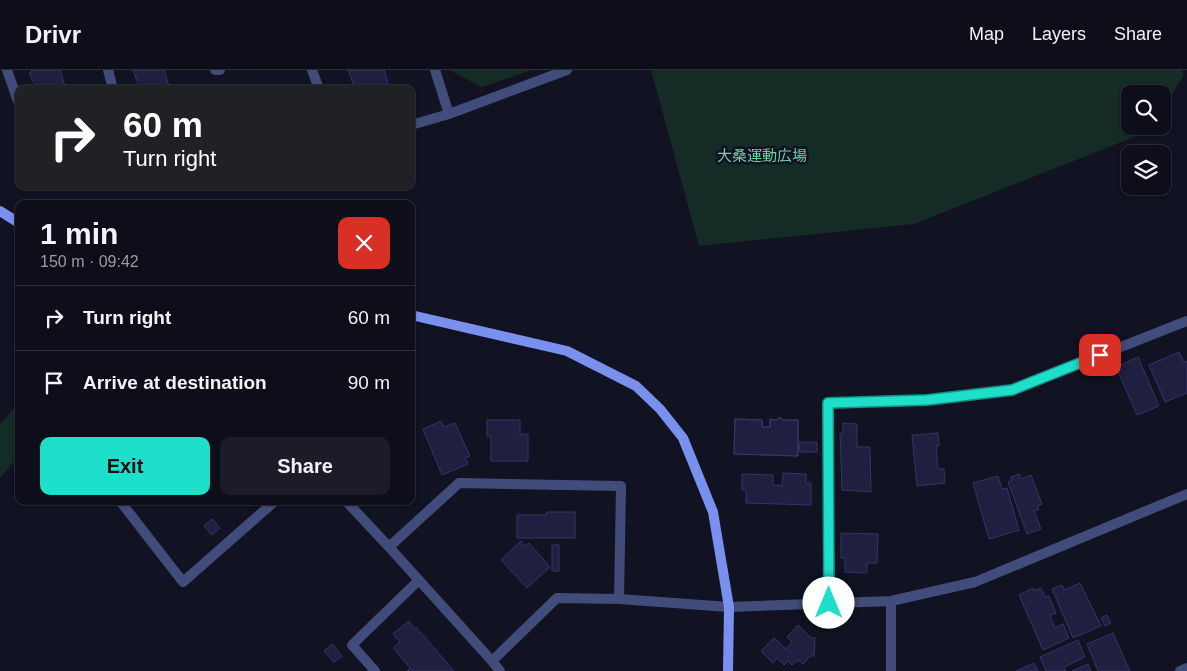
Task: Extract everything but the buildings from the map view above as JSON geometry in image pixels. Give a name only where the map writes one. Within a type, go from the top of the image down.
[{"type":"street","points":[[7,70],[15,93]]},
{"type":"street","points":[[108,70],[112,85]]},
{"type":"street","points":[[215,70],[220,70]]},
{"type":"street","points":[[312,70],[318,85]]},
{"type":"street","points":[[435,70],[449,114]]},
{"type":"street","points":[[415,124],[449,114],[567,70]]},
{"type":"street","points":[[0,211],[15,220]]},
{"type":"street","points":[[415,317],[567,351],[636,386],[660,408],[683,438],[713,512],[729,607],[728,671]]},
{"type":"street","points":[[829,603],[828,403],[927,400],[1012,390],[1187,321]]},
{"type":"street","points":[[389,547],[459,483],[621,486],[619,599]]},
{"type":"street","points":[[492,661],[557,598],[619,599],[729,607],[891,601],[975,582],[1187,494]]},
{"type":"street","points":[[123,505],[182,582],[270,505]]},
{"type":"street","points":[[350,505],[500,671]]},
{"type":"street","points":[[375,671],[352,645],[419,580]]},
{"type":"street","points":[[891,601],[891,671]]},
{"type":"street","points":[[1180,671],[1187,668]]},
{"type":"green space","points":[[449,70],[532,70],[482,87]]},
{"type":"green space","name":"大桑運動広場","points":[[651,70],[1182,70],[1184,75],[1171,95],[1171,85],[1121,85],[1121,135],[1139,135],[914,224],[699,246]]},
{"type":"green space","points":[[15,407],[15,461],[0,478],[0,424]]},
{"type":"route","points":[[829,603],[828,403],[927,400],[1012,390],[1100,355]]}]
